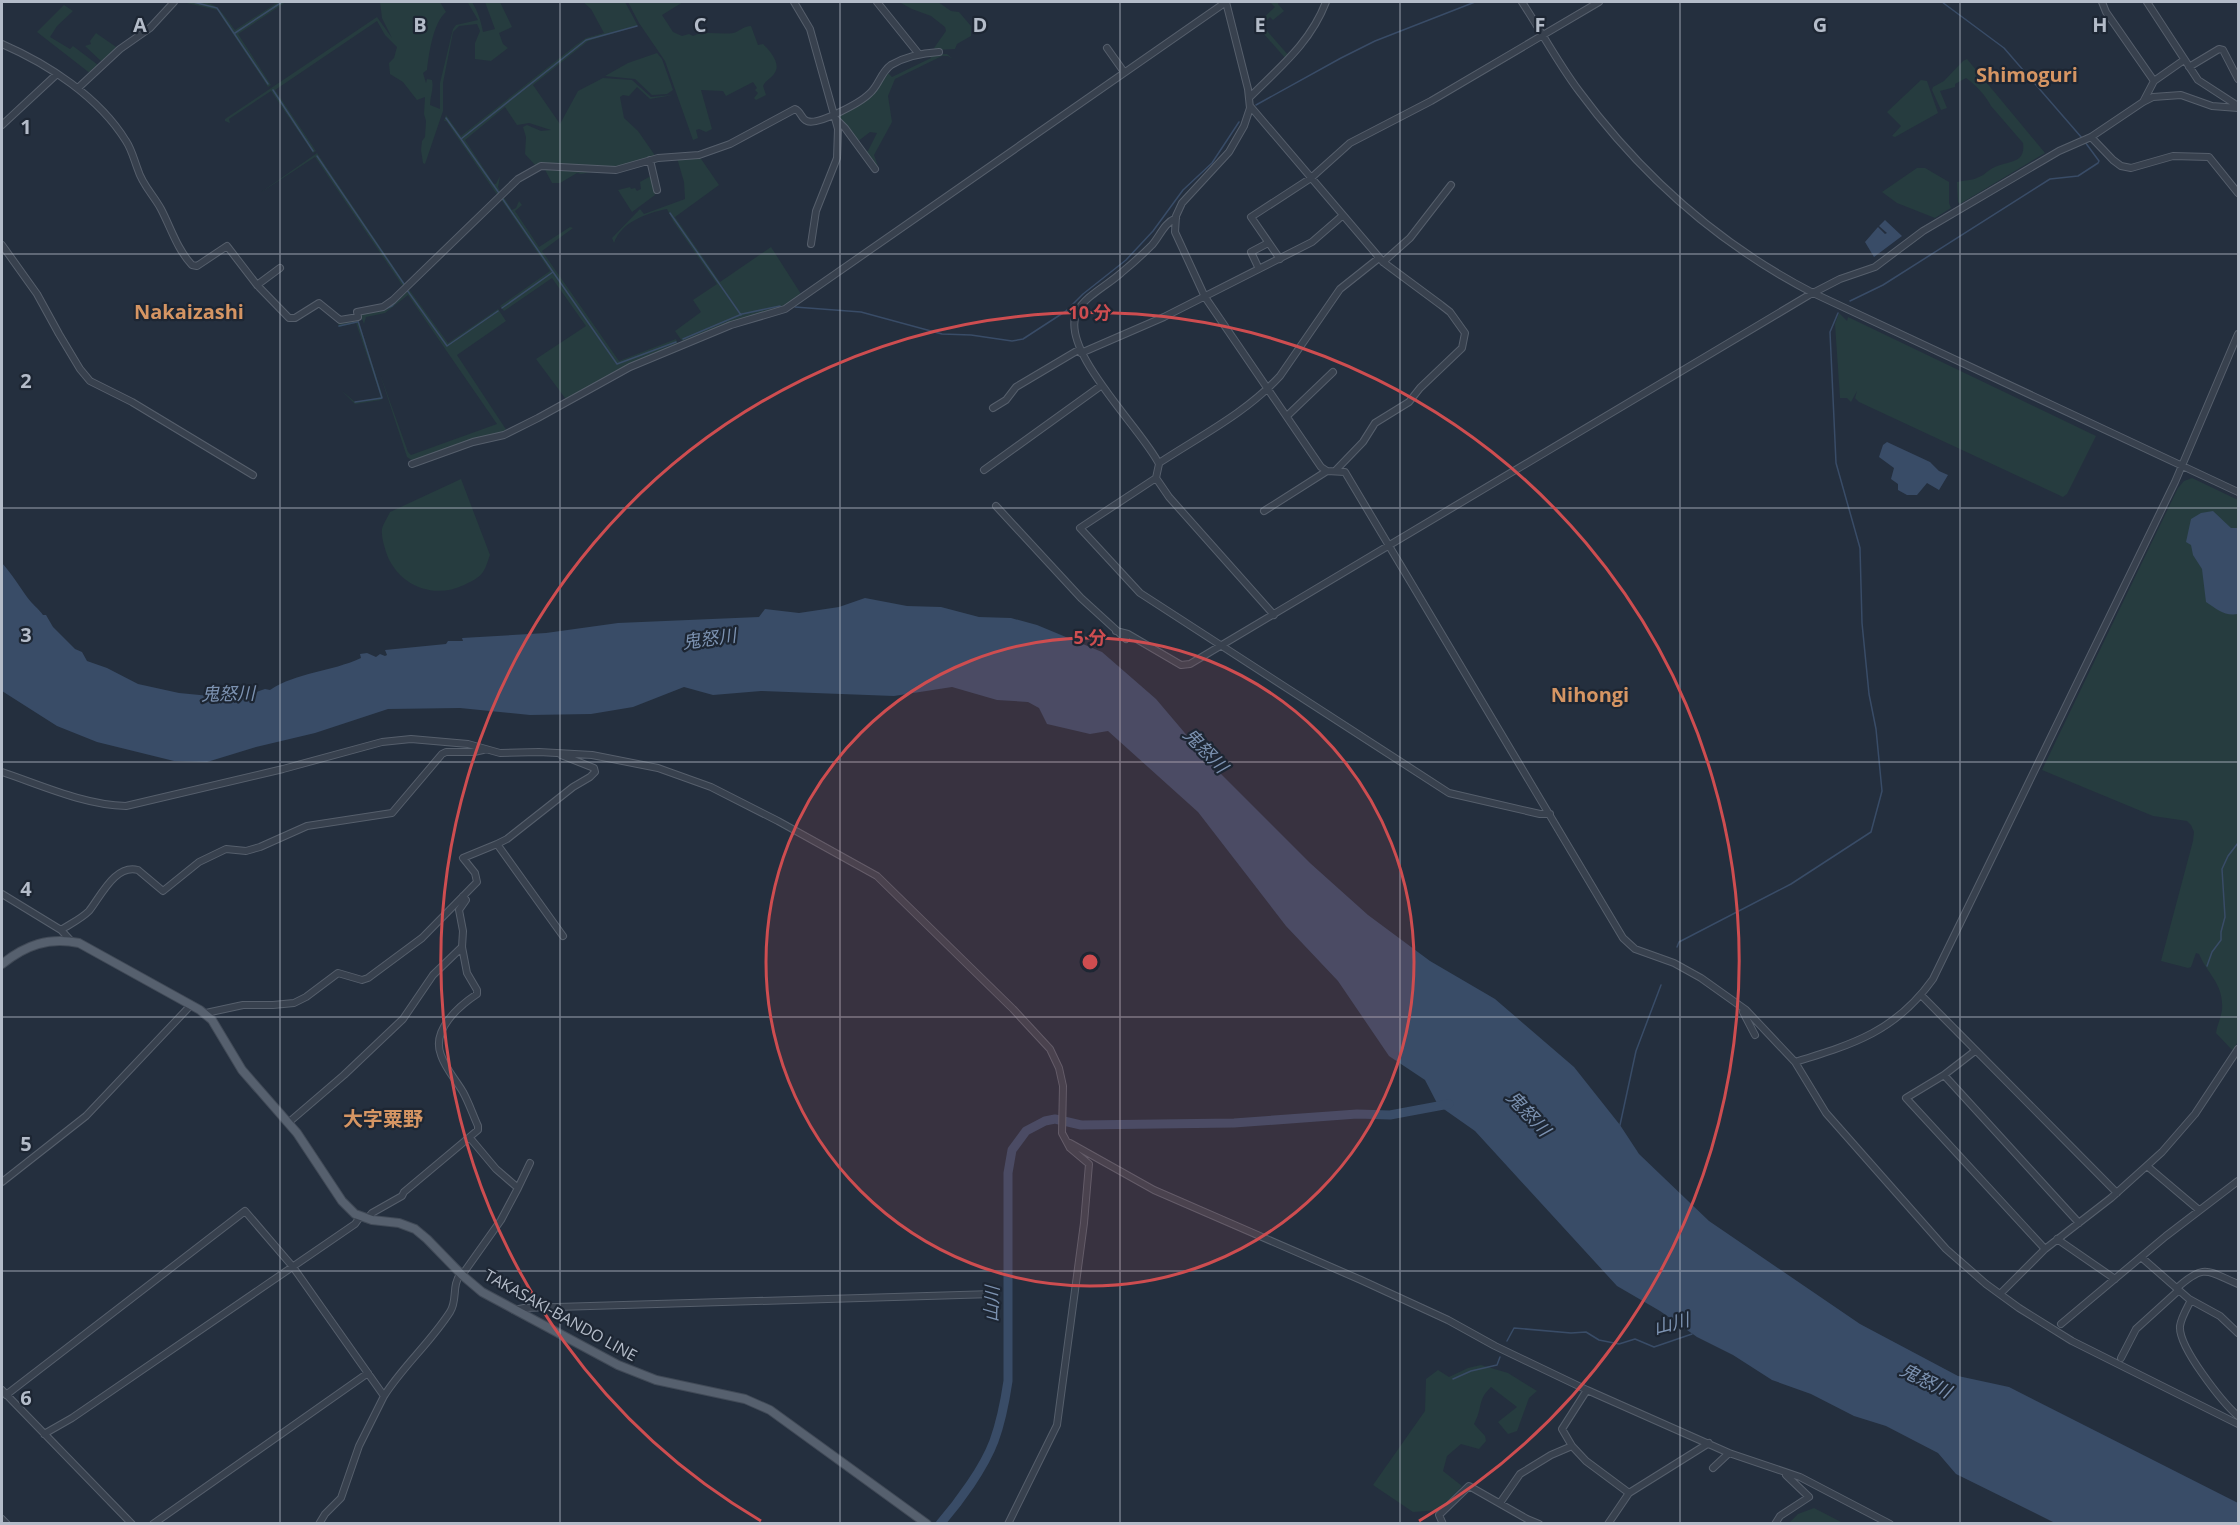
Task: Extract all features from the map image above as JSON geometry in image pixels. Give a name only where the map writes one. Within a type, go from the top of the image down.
[{"type":"main road","points":[[2,964],[15,953],[39,943],[60,940],[72,942],[90,948],[206,1013],[242,1070],[288,1123],[342,1201],[350,1210],[364,1218]]},
{"type":"main road","name":"TAKASAKI-BANDO LINE","points":[[364,1218],[399,1223],[418,1232],[482,1292],[635,1373],[656,1380],[735,1397],[762,1406],[926,1523]]},
{"type":"street","points":[[78,88],[120,49],[150,28],[174,2]]},
{"type":"street","points":[[794,2],[810,29],[836,117],[839,139],[837,158],[816,211],[812,244]]},
{"type":"street","points":[[877,2],[918,53]]},
{"type":"street","points":[[412,464],[473,442],[512,432],[630,367],[731,325],[785,309],[1226,2],[1250,97],[1250,106],[1244,126],[1228,152],[1182,204],[1176,218],[1176,237],[1205,297],[1321,467],[1327,471]]},
{"type":"street","points":[[1250,97],[1308,38],[1326,2]]},
{"type":"street","points":[[1522,2],[1578,90],[1615,136],[1656,180],[1722,237],[1769,268],[1814,293],[2238,492]]},
{"type":"street","points":[[1280,259],[1251,217],[1311,178],[1343,148],[1358,138],[1403,116],[1599,2]]},
{"type":"street","points":[[2102,2],[2106,12],[2154,81]]},
{"type":"street","points":[[2147,2],[2198,80],[2206,88],[2238,107]]},
{"type":"street","points":[[2,44],[78,88],[111,120],[126,141],[138,171],[162,210],[190,264],[197,266],[227,246],[257,285],[289,318],[295,318],[319,303],[340,320],[358,317],[357,312],[383,307],[393,300],[504,192],[532,170],[548,165],[616,170],[650,160],[699,155],[735,141],[795,109],[810,122],[836,117],[871,93],[890,66],[918,53],[939,52]]},
{"type":"street","points":[[1107,48],[1124,72]]},
{"type":"street","points":[[2188,67],[2219,49],[2223,50],[2238,78]]},
{"type":"street","points":[[2142,102],[2154,81],[2184,60]]},
{"type":"street","points":[[2,125],[57,74]]},
{"type":"street","points":[[1116,631],[1128,634],[1185,666],[1814,293],[1840,279],[1875,267],[1923,231],[2083,140],[2142,102],[2166,94],[2181,94],[2212,106],[2238,107]]},
{"type":"street","points":[[1250,106],[1381,260],[1450,312],[1463,330],[1465,339],[1458,354],[1420,388],[1409,402],[1375,423],[1356,450],[1336,470]]},
{"type":"street","points":[[836,117],[875,169]]},
{"type":"street","points":[[2083,140],[2121,166],[2131,168],[2173,156],[2209,157],[2238,194]]},
{"type":"street","points":[[650,160],[657,190]]},
{"type":"street","points":[[1451,185],[1410,238],[1340,289],[1280,376],[1269,388],[1240,411],[1159,463],[1156,478],[1080,528],[1140,593],[1449,793],[1540,814],[1550,814]]},
{"type":"street","points":[[993,408],[1006,400],[1016,387],[1080,351],[1141,328],[1311,243],[1342,216]]},
{"type":"street","points":[[1159,463],[1080,351],[1074,328],[1077,311],[1154,243],[1170,220],[1176,218]]},
{"type":"street","points":[[1259,269],[1251,252],[1268,243]]},
{"type":"street","points":[[2,245],[37,294],[80,369],[90,381],[132,402],[254,475]]},
{"type":"street","points":[[257,285],[280,268]]},
{"type":"street","points":[[1795,1062],[1865,1038],[1895,1020],[1921,996],[1933,979],[2182,465],[2238,334]]},
{"type":"street","points":[[1287,416],[1333,372]]},
{"type":"street","points":[[984,470],[1102,385]]},
{"type":"street","points":[[1264,511],[1327,471],[1345,472],[1623,938],[1635,949],[1674,963],[1726,994],[1746,1010],[1795,1062],[1826,1113],[1946,1249],[2000,1294],[2072,1341],[2238,1424]]},
{"type":"street","points":[[1156,478],[1169,496],[1274,615]]},
{"type":"street","points":[[996,506],[1081,598],[1126,639]]},
{"type":"street","points":[[2,772],[75,797],[112,806],[126,806],[283,769],[382,742],[411,739],[468,744],[500,753],[592,755],[658,768],[711,787],[869,870],[904,901],[1050,1049],[1059,1068],[1063,1086],[1062,1133],[1070,1148],[1089,1164],[1084,1222],[1057,1425],[1008,1524]]},
{"type":"street","points":[[61,930],[88,912],[108,884],[124,871],[138,870],[163,891],[199,862],[226,849],[246,851],[307,826],[392,813],[446,752],[474,752],[484,749]]},
{"type":"street","points":[[206,1013],[243,1005],[294,1003],[306,997],[338,973],[362,980],[368,978],[422,938],[477,882],[475,873],[463,858],[507,839],[595,772],[594,768],[588,765],[555,753]]},
{"type":"street","points":[[497,844],[563,936]]},
{"type":"street","points":[[2,894],[61,930],[72,942]]},
{"type":"street","points":[[44,1434],[72,1418],[364,1218],[402,1196],[476,1132],[478,1126],[464,1094],[440,1054],[440,1038],[446,1024],[463,1004],[477,994],[467,973],[462,947],[463,931],[459,910],[466,900],[463,896]]},
{"type":"street","points":[[288,1123],[344,1075],[403,1019],[433,975],[462,947]]},
{"type":"street","points":[[1726,994],[1747,1016],[1755,1035]]},
{"type":"street","points":[[1921,996],[2117,1194]]},
{"type":"street","points":[[2,1182],[86,1116],[191,1005]]},
{"type":"street","points":[[2000,1294],[2044,1249],[2117,1194],[2175,1138],[2195,1114],[2238,1049]]},
{"type":"street","points":[[1975,1050],[1944,1075],[1906,1098],[2044,1249]]},
{"type":"street","points":[[1944,1075],[2079,1223]]},
{"type":"street","points":[[470,1138],[496,1169],[518,1188]]},
{"type":"street","points":[[1066,1140],[1154,1190],[1399,1298],[1587,1390],[1729,1453],[1800,1477],[1890,1524]]},
{"type":"street","points":[[319,1524],[325,1514],[341,1498],[359,1446],[384,1396],[398,1376],[438,1330],[452,1309],[454,1284],[501,1220],[530,1164]]},
{"type":"street","points":[[2147,1166],[2199,1210]]},
{"type":"street","points":[[2061,1324],[2199,1210],[2238,1181]]},
{"type":"street","points":[[132,1524],[4,1393],[245,1212],[292,1267],[384,1396]]},
{"type":"street","points":[[2057,1239],[2115,1279]]},
{"type":"street","points":[[2141,1257],[2191,1300],[2220,1316],[2238,1333]]},
{"type":"street","points":[[2121,1358],[2136,1329],[2192,1274],[2204,1270],[2238,1284]]},
{"type":"street","points":[[513,1310],[656,1302],[993,1294]]},
{"type":"street","points":[[2191,1300],[2180,1325],[2182,1336],[2199,1370],[2238,1416]]},
{"type":"street","points":[[153,1524],[368,1373]]},
{"type":"street","points":[[1587,1390],[1562,1429],[1572,1446],[1586,1461],[1629,1493]]},
{"type":"street","points":[[1608,1524],[1629,1493],[1706,1443],[1710,1443]]},
{"type":"street","points":[[1500,1503],[1520,1474],[1551,1455],[1572,1446]]},
{"type":"street","points":[[1713,1468],[1729,1453]]},
{"type":"street","points":[[1775,1524],[1780,1516],[1809,1497],[1781,1471]]},
{"type":"street","points":[[1443,1524],[1439,1515],[1469,1486],[1539,1524]]},
{"type":"street","points":[[2,1519],[7,1524]]},
{"type":"green space","points":[[182,2],[209,3],[219,9],[235,30],[278,2],[286,2],[238,34],[271,85],[268,87],[217,10]]},
{"type":"green space","points":[[380,2],[440,2],[446,12],[438,23],[430,47],[427,70],[423,73],[426,83],[427,79],[432,80],[430,105],[440,109],[440,83],[453,29],[456,25],[478,20],[468,3],[472,2],[483,32],[495,29],[485,2],[500,2],[512,27],[499,33],[503,44],[508,48],[491,61],[475,59],[475,43],[480,31],[477,24],[459,26],[453,32],[443,83],[443,111],[425,164],[421,150],[425,137],[425,97],[417,100],[403,82],[390,74],[389,63],[394,58],[397,47],[385,35],[377,21],[275,90],[316,151],[313,153],[271,91],[229,119],[230,123],[225,121],[377,17],[392,38],[382,18]]},
{"type":"green space","points":[[583,2],[625,2],[638,26],[588,41],[533,85],[560,124],[578,91],[603,78],[632,80],[651,97],[673,95],[650,99],[637,87],[629,96],[620,97],[624,118],[638,131],[656,157],[614,167],[613,173],[601,170],[577,173],[560,183],[552,183],[543,166],[535,165],[525,154],[526,137],[523,127],[527,125],[541,131],[551,130],[529,123],[517,125],[505,107],[465,140],[494,184],[500,176],[498,187],[501,193],[498,196],[444,121],[446,115],[461,136],[576,45],[586,38],[604,33],[591,9]]},
{"type":"green space","points":[[628,2],[683,2],[662,15],[673,32],[682,36],[702,33],[733,33],[751,26],[758,45],[763,44],[772,54],[777,66],[774,74],[763,86],[766,95],[756,100],[754,98],[758,93],[753,82],[726,96],[723,91],[701,90],[712,129],[706,132],[696,130],[698,138],[693,140],[665,61],[639,23]]},
{"type":"green space","points":[[899,2],[938,2],[951,11],[959,12],[971,26],[971,36],[957,44],[955,49],[936,50],[934,48],[946,31],[945,27],[931,16]]},
{"type":"green space","points":[[1279,2],[1278,4],[1284,11],[1273,20],[1270,17],[1262,25],[1289,56],[1286,59],[1256,25],[1275,7],[1271,3]]},
{"type":"green space","points":[[64,5],[73,11],[57,26],[50,37],[70,49],[73,46],[98,65],[91,74],[37,32]]},
{"type":"green space","points":[[96,33],[119,49],[102,62],[85,46],[91,44],[90,41]]},
{"type":"green space","points":[[657,53],[662,59],[673,90],[667,94],[652,95],[635,79],[605,76],[628,63]]},
{"type":"green space","points":[[929,54],[947,54],[953,59],[942,56],[895,79],[888,96],[892,122],[874,155],[879,169],[877,169],[863,150],[868,151],[877,133],[870,132],[857,142],[839,116],[864,100],[887,72],[892,77],[931,58]]},
{"type":"green space","points":[[1967,59],[2045,153],[1960,204],[1957,182],[1971,180],[1993,168],[2015,161],[2022,155],[2023,150],[2023,143],[1980,91],[1966,78],[1955,84],[1955,87],[1940,91],[1947,108],[1941,110],[1932,90],[1933,87],[1944,81]]},
{"type":"green space","points":[[1921,80],[1927,81],[1938,113],[1895,137],[1892,136],[1901,126],[1887,112]]},
{"type":"green space","points":[[317,153],[406,285],[404,288],[315,157],[260,193]]},
{"type":"green space","points":[[699,156],[719,185],[675,217],[720,282],[771,247],[801,294],[778,309],[682,341],[675,331],[701,312],[693,300],[717,284],[667,209],[643,216],[629,224],[622,229],[614,243],[612,238],[640,209],[644,214],[685,199],[684,182],[677,158]]},
{"type":"green space","points":[[1917,168],[1925,168],[1949,182],[1951,208],[1935,218],[1897,203],[1882,192]]},
{"type":"green space","points":[[651,177],[655,195],[632,212],[618,190],[630,187],[637,191],[641,189],[640,182]]},
{"type":"green space","points":[[503,196],[512,210],[516,208],[519,201],[522,205],[515,211],[539,247],[570,227],[573,228],[542,251],[619,361],[676,339],[678,344],[619,369],[569,398],[565,398],[536,359],[586,326],[552,278],[504,311],[500,306],[550,271],[500,198]]},
{"type":"green space","points":[[408,288],[448,343],[498,309],[506,321],[457,355],[507,431],[413,461],[407,457],[380,374],[411,455],[497,424],[408,295],[385,313],[366,317],[364,324],[360,314],[377,310]]},
{"type":"green space","points":[[1839,313],[1847,321],[1848,317],[2096,436],[2067,494],[2063,497],[1859,402],[1855,398],[1857,391],[1851,402],[1847,398],[1840,398],[1835,324]]},
{"type":"green space","points":[[358,319],[383,397],[381,400],[355,404],[342,391],[355,402],[381,397],[356,323],[339,327],[338,323]]},
{"type":"green space","points":[[2192,478],[2238,500],[2238,1041],[2233,1051],[2216,1033],[2222,1010],[2221,993],[2199,954],[2196,953],[2191,967],[2188,968],[2161,961],[2193,841],[2194,832],[2191,825],[2187,821],[2153,816],[2042,770],[2178,488],[2184,481]]},
{"type":"green space","points":[[461,479],[490,555],[483,572],[477,578],[452,589],[429,590],[407,581],[391,564],[383,540],[383,525],[390,512]]},
{"type":"green space","points":[[1481,1365],[1508,1373],[1537,1391],[1529,1398],[1517,1431],[1508,1434],[1498,1422],[1517,1407],[1491,1387],[1482,1400],[1474,1424],[1485,1436],[1486,1441],[1479,1449],[1461,1444],[1447,1456],[1443,1471],[1462,1486],[1440,1510],[1413,1512],[1373,1485],[1425,1411],[1426,1379],[1438,1370],[1449,1377]]},
{"type":"green space","points":[[1814,1508],[1843,1523],[1789,1523],[1798,1514]]},
{"type":"water","points":[[1885,220],[1902,236],[1874,257],[1865,242],[1878,227],[1885,234],[1887,233],[1879,226]]},
{"type":"water","points":[[1887,442],[1930,462],[1939,471],[1948,475],[1939,490],[1927,483],[1917,495],[1907,495],[1898,490],[1898,484],[1891,479],[1894,468],[1879,457],[1883,445]]},
{"type":"water","points":[[2213,511],[2231,528],[2238,528],[2238,614],[2225,613],[2206,602],[2202,569],[2193,555],[2191,545],[2186,542],[2191,519],[2201,513]]},
{"type":"water","name":"鬼怒川","points":[[2,563],[29,600],[43,615],[46,615],[53,627],[75,649],[82,652],[87,661],[107,668],[138,684],[179,693],[210,696],[238,692],[250,694],[265,689],[270,690],[291,679],[350,663],[361,658],[360,654],[385,656],[387,655],[385,650],[446,644],[448,641],[463,641],[462,638],[546,633],[618,623],[759,617],[765,609],[799,613],[839,607],[865,598],[907,606],[941,607],[979,617],[1011,618],[1037,625],[1102,652],[1156,699],[1212,765],[1310,863],[1368,915],[1430,961],[1495,999],[1574,1067],[1620,1125],[1639,1154],[1709,1221],[1860,1324],[1958,1376],[2009,1387],[2238,1503],[2238,1523],[2055,1523],[1956,1474],[1938,1453],[1886,1426],[1854,1416],[1811,1394],[1772,1380],[1733,1355],[1697,1337],[1660,1311],[1617,1286],[1475,1131],[1438,1105],[1425,1080],[1389,1056],[1338,981],[1286,926],[1198,812],[1108,731],[1090,734],[1047,724],[1039,708],[1028,702],[997,700],[952,687],[894,696],[761,691],[713,695],[684,687],[633,707],[591,714],[530,715],[460,708],[388,709],[315,733],[207,762],[174,761],[97,742],[57,726],[2,691]]},
{"type":"waterway","points":[[193,2],[217,8],[268,84]]},
{"type":"waterway","points":[[235,33],[282,2]]},
{"type":"waterway","points":[[1256,105],[1375,41],[1475,2]]},
{"type":"waterway","points":[[1942,2],[2004,48],[2082,138]]},
{"type":"waterway","points":[[499,193],[461,139],[586,40],[637,26]]},
{"type":"waterway","points":[[273,90],[313,151]]},
{"type":"waterway","points":[[446,118],[461,139]]},
{"type":"waterway","points":[[795,307],[861,312],[942,334],[971,335],[1012,341],[1023,339],[1066,311],[1083,294],[1126,260],[1153,231],[1183,190],[1212,163],[1239,122]]},
{"type":"waterway","points":[[1850,301],[1883,285],[2050,179],[2078,176],[2098,163],[2099,161],[2085,142]]},
{"type":"waterway","points":[[317,156],[404,284]]},
{"type":"waterway","points":[[502,198],[553,272]]},
{"type":"waterway","points":[[670,213],[741,315]]},
{"type":"waterway","points":[[502,308],[553,272],[617,364],[676,342]]},
{"type":"waterway","points":[[385,309],[392,306],[407,290],[447,346],[498,311]]},
{"type":"waterway","points":[[683,339],[742,314],[780,306]]},
{"type":"waterway","points":[[1677,947],[1679,942],[1791,884],[1871,832],[1882,791],[1862,623],[1860,548],[1836,463],[1830,332],[1838,313]]},
{"type":"waterway","points":[[355,402],[382,398],[358,321]]},
{"type":"waterway","points":[[339,326],[357,322]]},
{"type":"waterway","points":[[2207,966],[2212,952],[2221,940],[2225,917],[2222,869],[2238,843]]},
{"type":"waterway","points":[[1620,1125],[1636,1051],[1661,985]]},
{"type":"waterway","name":"山川","points":[[940,1524],[978,1473],[999,1426],[1008,1381],[1008,1173],[1012,1150],[1026,1131],[1045,1121],[1055,1119],[1081,1125],[1234,1123],[1357,1114],[1390,1115],[1449,1104]]},
{"type":"waterway","name":"山川","points":[[1507,1341],[1514,1328],[1571,1333],[1586,1332],[1599,1340],[1619,1344],[1635,1339],[1654,1347],[1692,1334]]},
{"type":"waterway","name":"山川","points":[[1453,1379],[1471,1371],[1497,1365],[1500,1357]]},
{"type":"district","name":"Shimoguri","points":[[2027,74]]},
{"type":"district","name":"Nakaizashi","points":[[189,311]]},
{"type":"district","name":"Nihongi","points":[[1590,694]]},
{"type":"district","name":"大字粟野","points":[[383,1118]]}]
